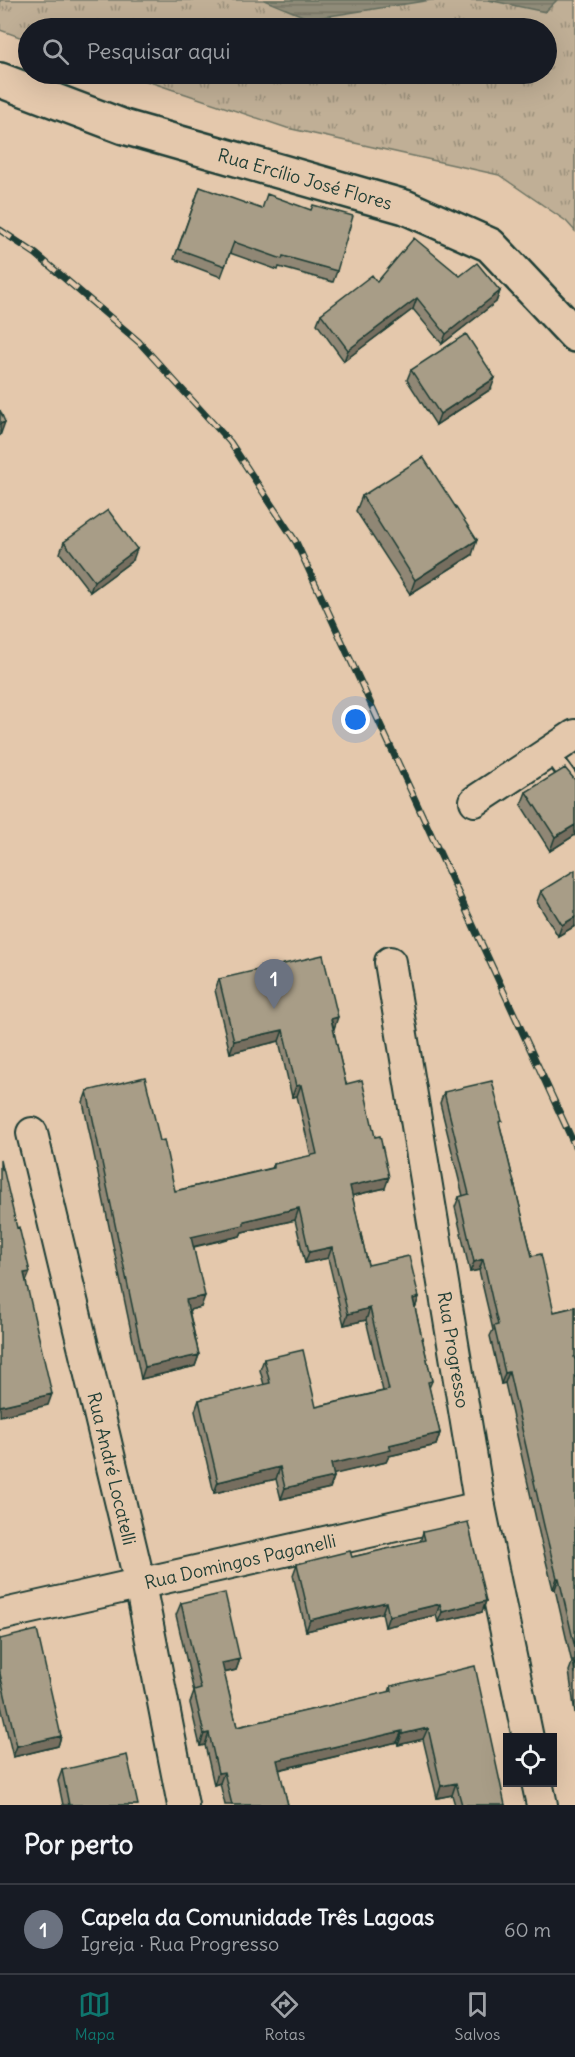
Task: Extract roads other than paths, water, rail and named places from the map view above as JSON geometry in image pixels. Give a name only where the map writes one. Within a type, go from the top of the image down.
[{"type":"street","name":"Rua Ercílio José Flores","points":[[0,80],[124,127],[405,207],[490,245],[575,335]]},
{"type":"street","points":[[475,801],[575,735]]},
{"type":"street","name":"Rua Progresso","points":[[390,962],[480,1507],[527,1733]]},
{"type":"street","name":"Rua André Locatelli","points":[[32,1132],[140,1584],[183,1805]]},
{"type":"street","name":"Rua Domingos Paganelli","points":[[0,1615],[480,1507]]},
{"type":"street","points":[[538,1787],[542,1805]]},
{"type":"lane","points":[[550,752],[575,786]]},
{"type":"railway","points":[[0,230],[36,254],[139,342],[230,442],[296,542],[575,1146]]},
{"type":"place","name":"Capela da Comunidade Três Lagoas","points":[[274,1009]]}]
